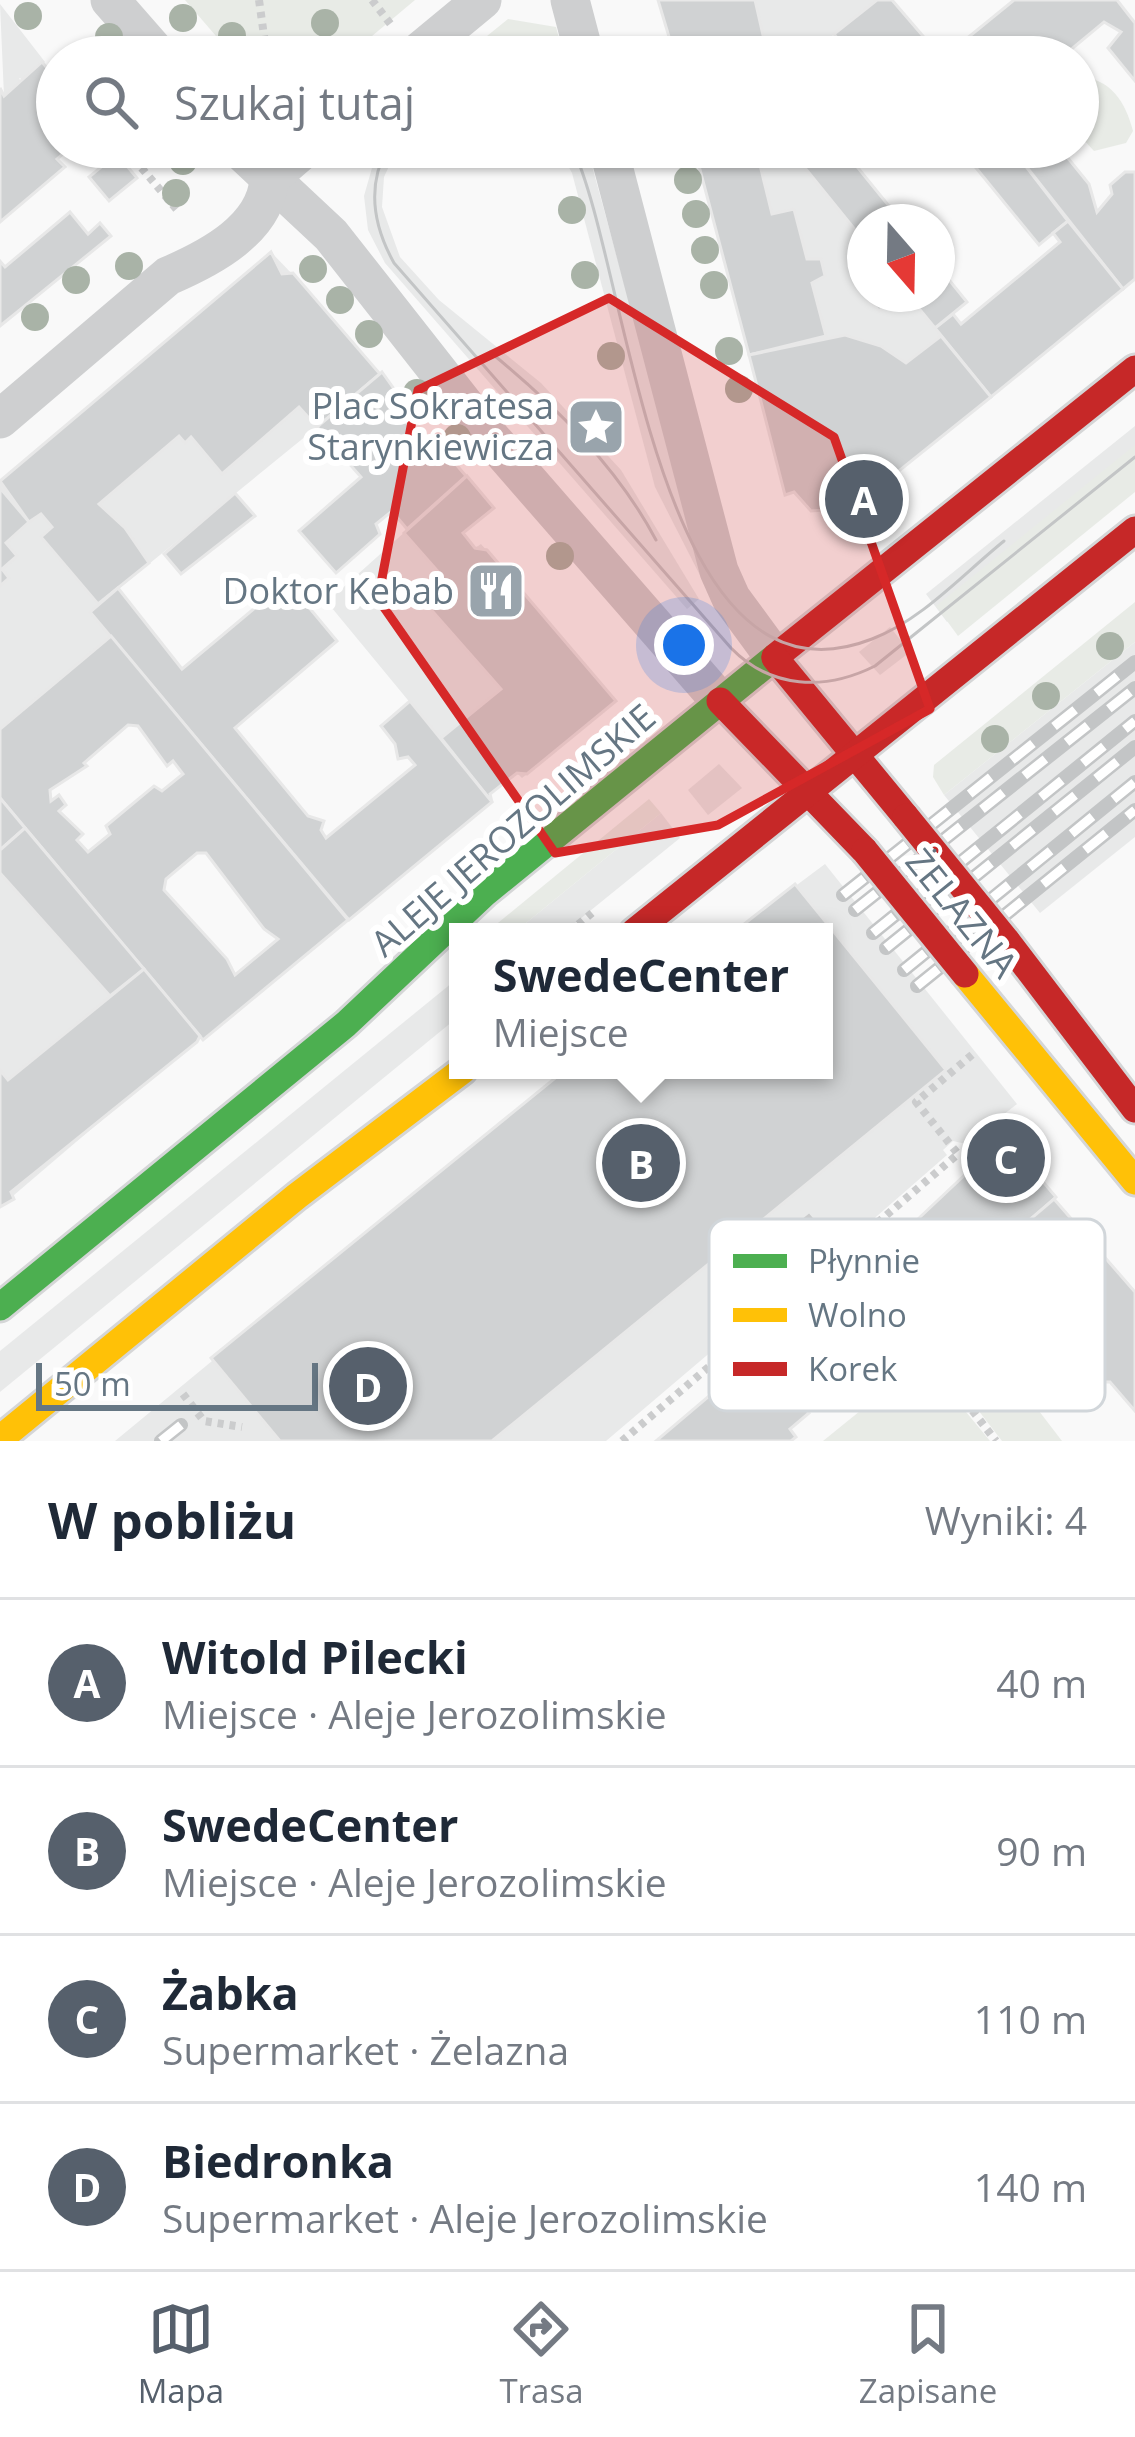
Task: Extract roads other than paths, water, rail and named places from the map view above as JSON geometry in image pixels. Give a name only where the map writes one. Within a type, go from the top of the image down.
[{"type":"main road","name":"ALEJE JEROZOLIMSKIE","points":[[453,923],[720,701],[1135,369]]},
{"type":"main road","points":[[645,923],[1135,530]]},
{"type":"main road","name":"ŻELAZNA","points":[[775,658],[1006,940],[1135,1109]]},
{"type":"main road","name":"ŻELAZNA","points":[[720,701],[866,850],[1135,1181]]},
{"type":"main road","name":"ALEJE JEROZOLIMSKIE","points":[[0,1306],[346,1024],[449,927]]},
{"type":"main road","points":[[0,1438],[297,1196],[451,1079]]},
{"type":"street","points":[[110,0],[142,36]]},
{"type":"street","points":[[414,36],[482,0]]},
{"type":"street","points":[[570,0],[579,36]]},
{"type":"street","points":[[258,168],[316,219],[357,266],[488,436],[720,701]]},
{"type":"street","points":[[0,419],[168,277],[200,263],[252,223],[268,200],[269,179],[282,168]]},
{"type":"street","points":[[613,168],[719,571],[731,598],[775,658]]},
{"type":"tram line","points":[[379,168],[377,220],[394,263],[731,648],[763,672],[818,682],[875,666],[1135,457]]},
{"type":"tram line","points":[[579,168],[662,469],[697,552],[741,615],[799,647],[872,639],[925,608],[1004,541]]},
{"type":"tram line","points":[[490,352],[582,438],[623,487],[656,540]]},
{"type":"railway","points":[[843,895],[1135,662]]},
{"type":"railway","points":[[855,910],[1135,688]]},
{"type":"railway","points":[[873,933],[1135,721]]},
{"type":"railway","points":[[886,948],[1135,747]]},
{"type":"railway","points":[[904,970],[1135,782]]},
{"type":"railway","points":[[917,986],[1135,810]]},
{"type":"railway","points":[[161,1441],[181,1425]]},
{"type":"place","name":"Plac Sokratesa Starynkiewicza","points":[[596,427]]},
{"type":"place","name":"Witold Pilecki","points":[[864,499]]},
{"type":"place","name":"Doktor Kebab","points":[[496,591]]},
{"type":"place","name":"Żabka","points":[[1006,1158]]},
{"type":"place","name":"SwedeCenter","points":[[641,1163]]},
{"type":"place","name":"Biedronka","points":[[368,1386]]}]
